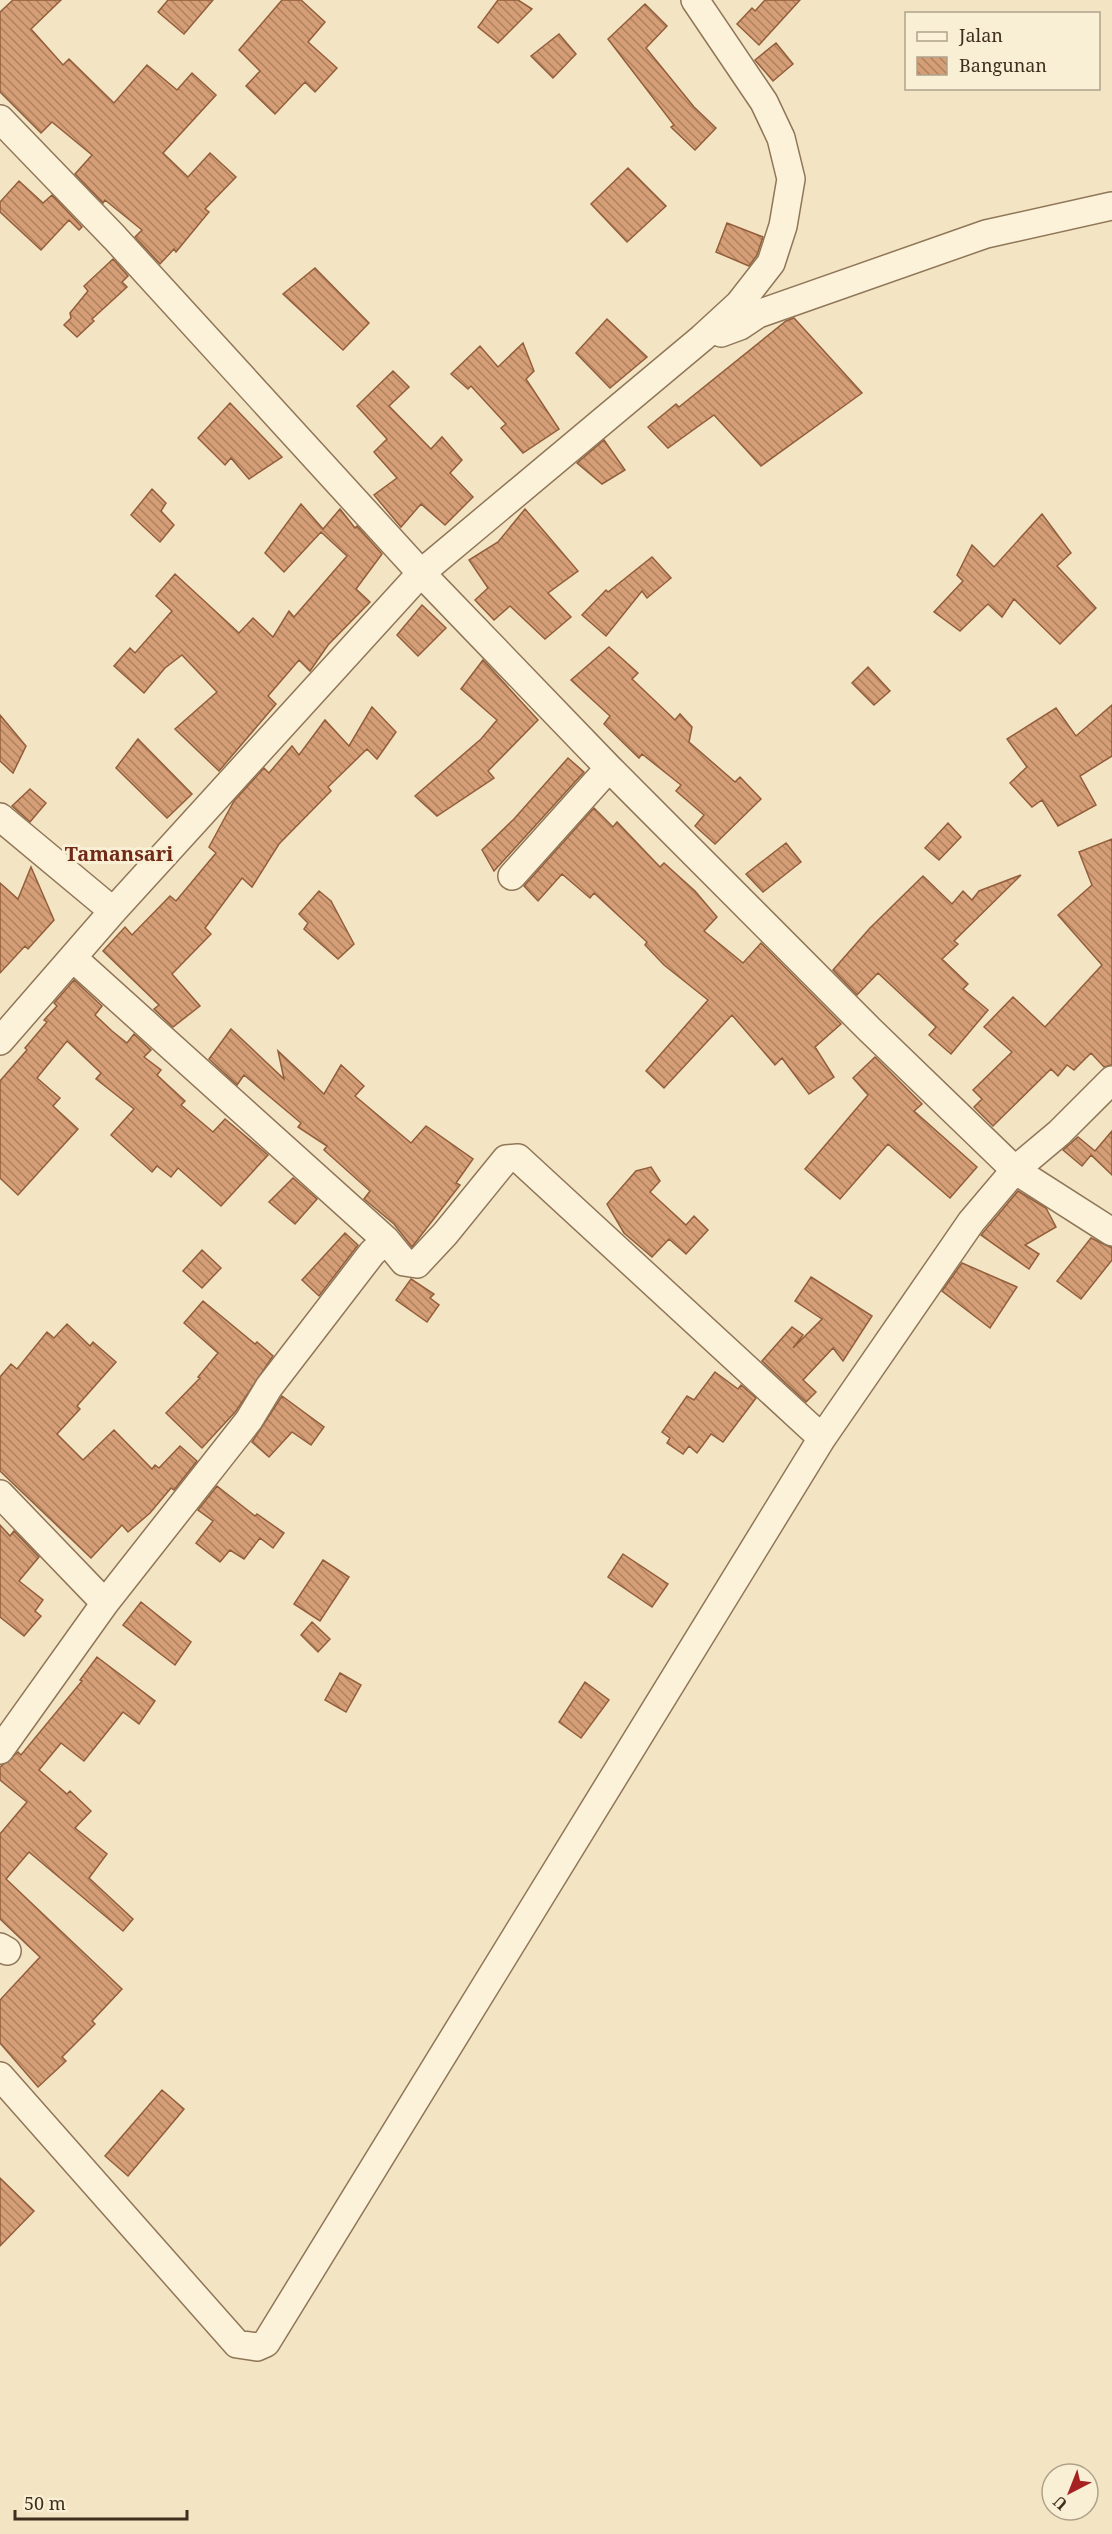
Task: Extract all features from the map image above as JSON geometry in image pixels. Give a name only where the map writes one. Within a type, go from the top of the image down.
[{"type":"street","points":[[0,1041],[113,911],[421,573],[702,339],[739,304],[771,263],[783,226],[791,179],[781,138],[764,102],[695,0]]},
{"type":"street","points":[[0,119],[123,247],[421,573],[609,768],[869,1029],[1016,1170],[1112,1232]]},
{"type":"street","points":[[702,339],[740,326],[758,314],[986,234],[1112,206]]},
{"type":"street","points":[[512,876],[609,768]]},
{"type":"street","points":[[0,817],[113,911]]},
{"type":"street","points":[[73,958],[386,1240],[404,1262],[417,1264],[445,1234],[506,1159],[512,1156],[518,1158],[822,1438]]},
{"type":"street","points":[[0,2076],[237,2344],[257,2347],[267,2343],[822,1438],[971,1222],[1016,1170],[1059,1133],[1112,1080]]},
{"type":"street","points":[[0,1750],[105,1603],[386,1240]]},
{"type":"street","points":[[0,1494],[105,1603]]},
{"type":"building","points":[[13,0],[61,0],[31,29],[63,65],[69,59],[114,103],[147,65],[177,90],[192,73],[216,95],[163,153],[188,177],[210,153],[236,177],[205,209],[209,212],[176,252],[174,249],[160,264],[135,237],[142,230],[105,200],[103,203],[75,174],[92,155],[52,122],[41,133],[0,92],[0,12]]},
{"type":"building","points":[[168,0],[213,0],[184,34],[158,12]]},
{"type":"building","points":[[282,0],[301,0],[325,22],[308,42],[337,68],[315,92],[305,82],[275,114],[246,86],[260,71],[239,50]]},
{"type":"building","points":[[498,0],[518,0],[532,9],[498,43],[478,27]]},
{"type":"building","points":[[765,0],[800,0],[759,45],[737,24],[752,8],[755,11]]},
{"type":"building","points":[[645,4],[667,26],[646,48],[694,107],[716,128],[695,150],[671,127],[674,125],[608,39]]},
{"type":"building","points":[[559,34],[576,54],[553,78],[531,56]]},
{"type":"building","points":[[776,43],[793,64],[773,81],[755,60]]},
{"type":"building","points":[[628,168],[666,206],[627,242],[591,204]]},
{"type":"building","points":[[19,181],[43,203],[52,195],[82,227],[79,230],[69,220],[41,250],[0,212],[0,202]]},
{"type":"building","points":[[727,223],[763,237],[757,255],[749,266],[716,252]]},
{"type":"building","points":[[113,259],[128,276],[122,282],[127,287],[92,319],[94,321],[77,337],[64,325],[71,318],[70,313],[88,291],[84,286]]},
{"type":"building","points":[[315,268],[369,323],[343,350],[283,294]]},
{"type":"building","points":[[794,318],[862,393],[761,466],[714,415],[668,448],[648,427],[676,404],[679,407],[786,321]]},
{"type":"building","points":[[607,319],[647,357],[610,388],[576,353]]},
{"type":"building","points":[[523,343],[534,371],[526,379],[559,429],[523,453],[501,428],[506,424],[471,386],[468,389],[451,374],[480,346],[498,367]]},
{"type":"building","points":[[393,371],[409,387],[389,406],[431,449],[442,437],[462,460],[450,473],[473,497],[445,525],[421,504],[401,527],[374,495],[397,478],[374,452],[387,439],[357,406]]},
{"type":"building","points":[[230,403],[282,457],[249,479],[231,458],[225,465],[198,438]]},
{"type":"building","points":[[604,440],[625,470],[602,484],[577,463]]},
{"type":"building","points":[[152,489],[166,503],[161,511],[174,525],[160,542],[131,515]]},
{"type":"building","points":[[301,504],[323,529],[340,509],[355,528],[357,526],[382,554],[356,589],[370,602],[328,645],[310,671],[299,660],[268,696],[276,704],[219,771],[175,729],[217,692],[182,655],[165,668],[144,693],[114,666],[130,648],[135,653],[172,611],[156,596],[175,574],[239,633],[253,618],[273,637],[289,611],[294,617],[347,556],[321,532],[284,572],[265,553]]},
{"type":"building","points":[[525,509],[578,571],[548,593],[571,617],[545,639],[510,606],[494,620],[475,600],[488,588],[469,560],[498,542]]},
{"type":"building","points":[[1042,514],[1071,553],[1057,566],[1096,608],[1060,644],[1014,599],[1002,617],[988,604],[960,631],[934,612],[963,581],[957,575],[972,545],[994,567]]},
{"type":"building","points":[[652,557],[671,578],[647,598],[642,591],[606,636],[582,615],[606,590],[608,592]]},
{"type":"building","points":[[422,605],[446,628],[418,656],[397,635]]},
{"type":"building","points":[[609,647],[638,673],[632,679],[675,720],[680,714],[692,727],[689,742],[735,782],[740,777],[761,799],[715,844],[695,826],[704,815],[676,791],[681,785],[642,754],[639,758],[604,724],[610,716],[571,680]]},
{"type":"building","points":[[483,660],[538,720],[488,771],[494,778],[437,816],[415,796],[481,739],[497,720],[461,689]]},
{"type":"building","points":[[868,667],[890,691],[874,705],[852,683]]},
{"type":"building","points":[[1112,705],[1112,756],[1080,776],[1096,805],[1058,826],[1042,800],[1032,807],[1010,783],[1027,767],[1007,739],[1056,708],[1076,736]]},
{"type":"building","points":[[372,707],[396,732],[377,759],[367,749],[328,787],[331,791],[279,844],[252,887],[242,878],[205,928],[211,934],[172,974],[200,1006],[173,1027],[154,1009],[159,1005],[103,951],[125,927],[132,935],[170,896],[176,901],[216,853],[209,847],[234,801],[264,768],[269,773],[292,746],[299,755],[325,720],[349,746]]},
{"type":"building","points":[[0,715],[26,746],[13,773],[0,761]]},
{"type":"building","points":[[138,739],[192,794],[167,818],[116,768]]},
{"type":"building","points":[[568,758],[584,772],[494,871],[482,850],[514,819]]},
{"type":"building","points":[[30,789],[46,803],[30,822],[12,806]]},
{"type":"building","points":[[594,808],[613,827],[617,822],[660,867],[664,863],[695,891],[717,917],[704,931],[743,963],[761,943],[841,1024],[815,1047],[834,1077],[809,1094],[782,1058],[775,1065],[732,1015],[664,1088],[646,1071],[708,1000],[664,965],[645,945],[647,942],[594,893],[590,898],[562,874],[538,901],[524,886]]},
{"type":"building","points":[[948,823],[961,837],[939,860],[925,848]]},
{"type":"building","points":[[1112,839],[1112,1065],[1104,1067],[1091,1053],[1074,1070],[1067,1065],[1058,1076],[1051,1069],[993,1126],[974,1107],[982,1099],[973,1090],[1012,1052],[984,1027],[1013,997],[1045,1027],[1102,965],[1058,915],[1092,885],[1079,852]]},
{"type":"building","points":[[786,843],[801,862],[763,892],[746,874]]},
{"type":"building","points":[[31,867],[54,920],[28,949],[25,946],[0,973],[0,883],[18,899]]},
{"type":"building","points":[[1021,875],[954,941],[958,944],[942,959],[968,984],[963,989],[988,1010],[951,1054],[929,1035],[936,1027],[878,973],[857,995],[833,970],[870,928],[923,876],[952,904],[963,891],[972,900],[979,891]]},
{"type":"building","points":[[319,891],[331,901],[354,944],[338,959],[304,929],[308,923],[299,914]]},
{"type":"building","points":[[74,980],[102,1006],[95,1015],[112,1031],[127,1043],[134,1034],[151,1050],[144,1057],[161,1070],[157,1075],[185,1101],[181,1105],[213,1132],[225,1119],[268,1155],[221,1206],[178,1168],[171,1177],[157,1166],[152,1172],[111,1135],[134,1109],[96,1079],[101,1073],[67,1041],[37,1078],[60,1098],[53,1106],[78,1129],[18,1195],[0,1178],[0,1081],[27,1050],[25,1048],[47,1022],[44,1020],[57,1006],[54,1003]]},
{"type":"building","points":[[231,1029],[284,1079],[278,1051],[324,1094],[341,1065],[364,1086],[355,1096],[411,1143],[426,1126],[473,1159],[456,1183],[460,1185],[412,1247],[394,1224],[364,1199],[370,1191],[324,1150],[327,1146],[298,1127],[301,1123],[244,1075],[237,1085],[209,1059]]},
{"type":"building","points":[[875,1057],[922,1104],[914,1111],[977,1167],[950,1198],[888,1144],[840,1199],[805,1169],[868,1095],[853,1078]]},
{"type":"building","points":[[1112,1131],[1112,1175],[1091,1155],[1082,1166],[1063,1150],[1078,1137],[1095,1151]]},
{"type":"building","points":[[651,1167],[660,1181],[650,1192],[686,1225],[694,1216],[708,1230],[686,1254],[669,1239],[652,1257],[624,1233],[607,1204],[636,1171]]},
{"type":"building","points":[[293,1178],[317,1199],[295,1224],[269,1202]]},
{"type":"building","points":[[1018,1191],[1046,1208],[1056,1227],[1025,1245],[1039,1254],[1029,1269],[981,1235]]},
{"type":"building","points":[[345,1233],[358,1245],[319,1296],[302,1280]]},
{"type":"building","points":[[1091,1238],[1112,1248],[1112,1260],[1081,1299],[1057,1281]]},
{"type":"building","points":[[202,1250],[221,1268],[202,1288],[183,1271]]},
{"type":"building","points":[[962,1263],[1017,1287],[990,1328],[942,1291]]},
{"type":"building","points":[[811,1277],[872,1316],[843,1361],[833,1348],[803,1380],[816,1392],[806,1402],[762,1361],[792,1327],[803,1335],[793,1348],[822,1319],[795,1301]]},
{"type":"building","points":[[411,1279],[434,1294],[430,1298],[439,1305],[427,1322],[396,1300]]},
{"type":"building","points":[[203,1301],[273,1356],[236,1411],[202,1448],[166,1413],[200,1378],[198,1377],[218,1353],[184,1323]]},
{"type":"building","points":[[67,1324],[90,1346],[93,1342],[116,1362],[77,1406],[80,1409],[57,1434],[83,1460],[114,1430],[152,1469],[155,1465],[159,1468],[180,1446],[197,1461],[174,1490],[171,1488],[150,1513],[128,1532],[122,1525],[91,1558],[0,1471],[0,1377],[11,1364],[17,1369],[47,1332],[54,1338]]},
{"type":"building","points":[[715,1372],[738,1389],[741,1385],[756,1398],[723,1442],[711,1434],[697,1453],[689,1446],[683,1454],[667,1443],[670,1438],[662,1432],[687,1396],[694,1400]]},
{"type":"building","points":[[282,1396],[324,1427],[311,1445],[292,1432],[269,1457],[252,1442]]},
{"type":"building","points":[[217,1486],[255,1516],[257,1514],[284,1533],[273,1548],[260,1538],[244,1559],[230,1550],[220,1562],[196,1543],[213,1521],[198,1510]]},
{"type":"building","points":[[0,1525],[10,1536],[14,1531],[39,1557],[19,1581],[43,1600],[35,1611],[41,1616],[24,1636],[0,1617]]},
{"type":"building","points":[[623,1554],[668,1584],[652,1607],[608,1577]]},
{"type":"building","points":[[323,1560],[349,1577],[320,1621],[294,1604]]},
{"type":"building","points":[[141,1602],[191,1642],[175,1665],[123,1625]]},
{"type":"building","points":[[312,1622],[330,1639],[318,1652],[301,1635]]},
{"type":"building","points":[[97,1657],[155,1701],[139,1724],[123,1712],[84,1761],[61,1743],[39,1770],[67,1794],[70,1791],[91,1811],[75,1828],[107,1854],[89,1878],[133,1919],[123,1931],[29,1852],[6,1879],[122,1989],[92,2021],[95,2024],[62,2057],[66,2061],[38,2087],[0,2043],[0,2000],[40,1957],[0,1919],[0,1834],[27,1802],[0,1780],[0,1767],[18,1752],[21,1755],[82,1681],[80,1680]]},
{"type":"building","points":[[340,1673],[361,1685],[346,1712],[325,1700]]},
{"type":"building","points":[[585,1682],[609,1700],[581,1738],[559,1722]]},
{"type":"building","points":[[162,2090],[184,2109],[128,2176],[105,2156]]},
{"type":"building","points":[[0,2178],[34,2211],[0,2246]]},
{"type":"district","name":"Tamansari","points":[[119,854]]}]
